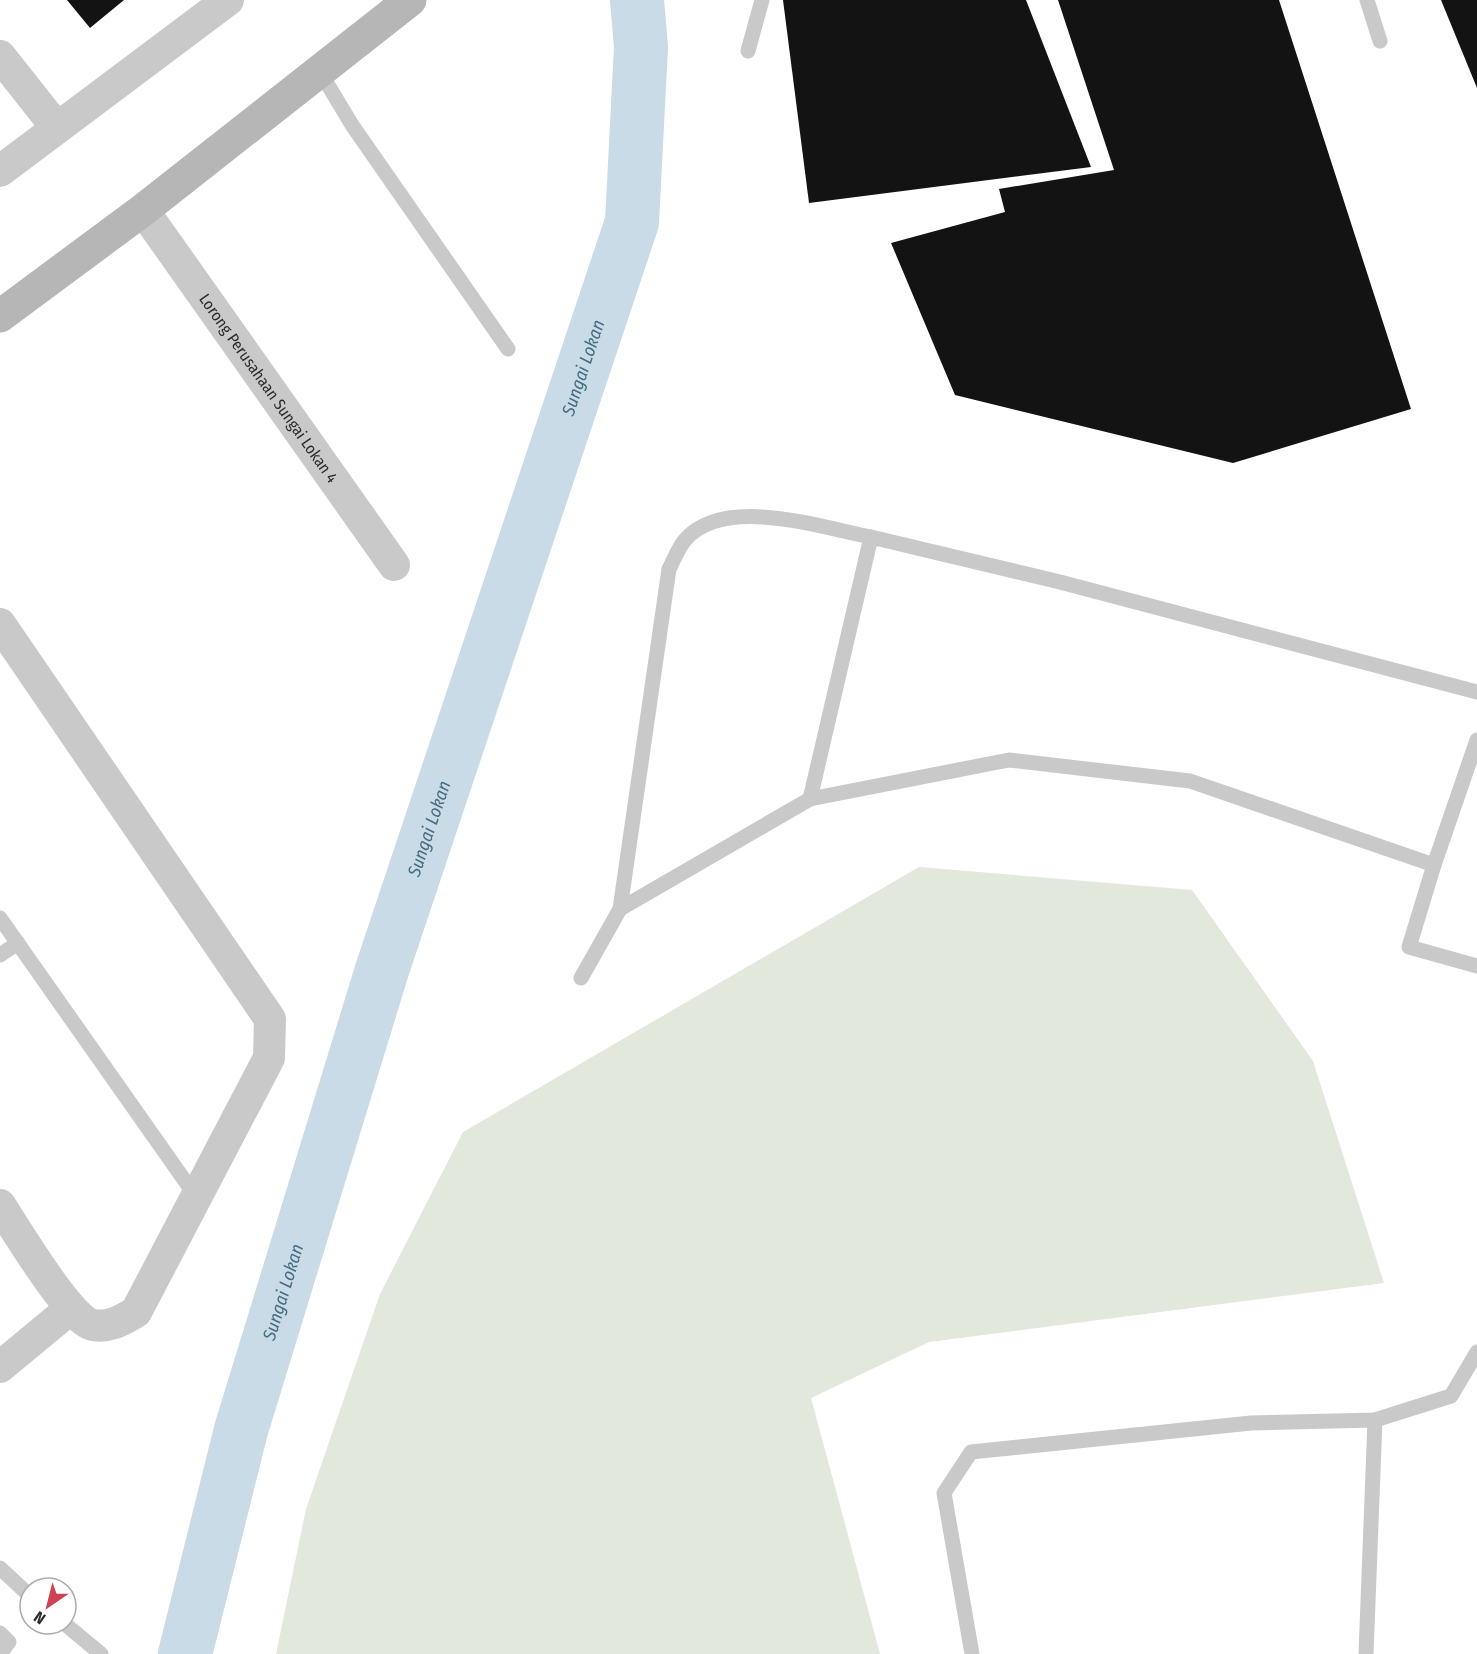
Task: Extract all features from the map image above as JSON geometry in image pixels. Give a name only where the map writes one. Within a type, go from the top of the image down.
[{"type":"main road","points":[[0,316],[142,210],[410,0]]},
{"type":"street","points":[[0,171],[228,0]]},
{"type":"street","points":[[0,56],[57,128]]},
{"type":"street","name":"Lorong Perusahaan Sungai Lokan 4","points":[[142,210],[394,565]]},
{"type":"street","points":[[0,624],[270,1018],[269,1058],[136,1312],[112,1326],[90,1325],[70,1309],[0,1205]]},
{"type":"street","points":[[0,1367],[70,1309]]},
{"type":"lane","points":[[748,51],[762,0]]},
{"type":"lane","points":[[1367,0],[1380,41]]},
{"type":"lane","points":[[319,70],[352,125],[508,349]]},
{"type":"lane","points":[[581,978],[620,909],[669,569],[684,540],[711,521],[750,515],[870,537],[1060,582],[1477,692]]},
{"type":"lane","points":[[810,799],[870,537]]},
{"type":"lane","points":[[1477,740],[1434,865],[1409,947],[1477,966]]},
{"type":"lane","points":[[620,909],[810,799],[1009,760],[1190,781],[1434,865]]},
{"type":"lane","points":[[0,918],[197,1198]]},
{"type":"lane","points":[[0,955],[18,943]]},
{"type":"lane","points":[[972,1654],[944,1493],[971,1452],[1251,1424],[1375,1420],[1451,1396],[1477,1352]]},
{"type":"lane","points":[[1366,1654],[1375,1420]]},
{"type":"lane","points":[[0,1568],[18,1585]]},
{"type":"lane","points":[[0,1633],[9,1642],[0,1654]]},
{"type":"lane","points":[[78,1635],[101,1654]]},
{"type":"shaded area","points":[[919,867],[1192,890],[1313,1061],[1384,1283],[929,1342],[811,1398],[880,1654],[276,1654],[306,1509],[380,1294],[463,1132]]},
{"type":"building","points":[[67,0],[124,0],[90,28]]},
{"type":"building","points":[[783,0],[1026,0],[1091,167],[809,203]]},
{"type":"building","points":[[1058,0],[1279,0],[1411,409],[1233,463],[955,395],[891,243],[1005,212],[999,189],[1114,170]]},
{"type":"building","points":[[1441,0],[1477,0],[1477,88]]},
{"type":"waterway","name":"Sungai Lokan","points":[[185,1654],[241,1430],[382,970],[632,222],[641,47],[637,0]]}]
